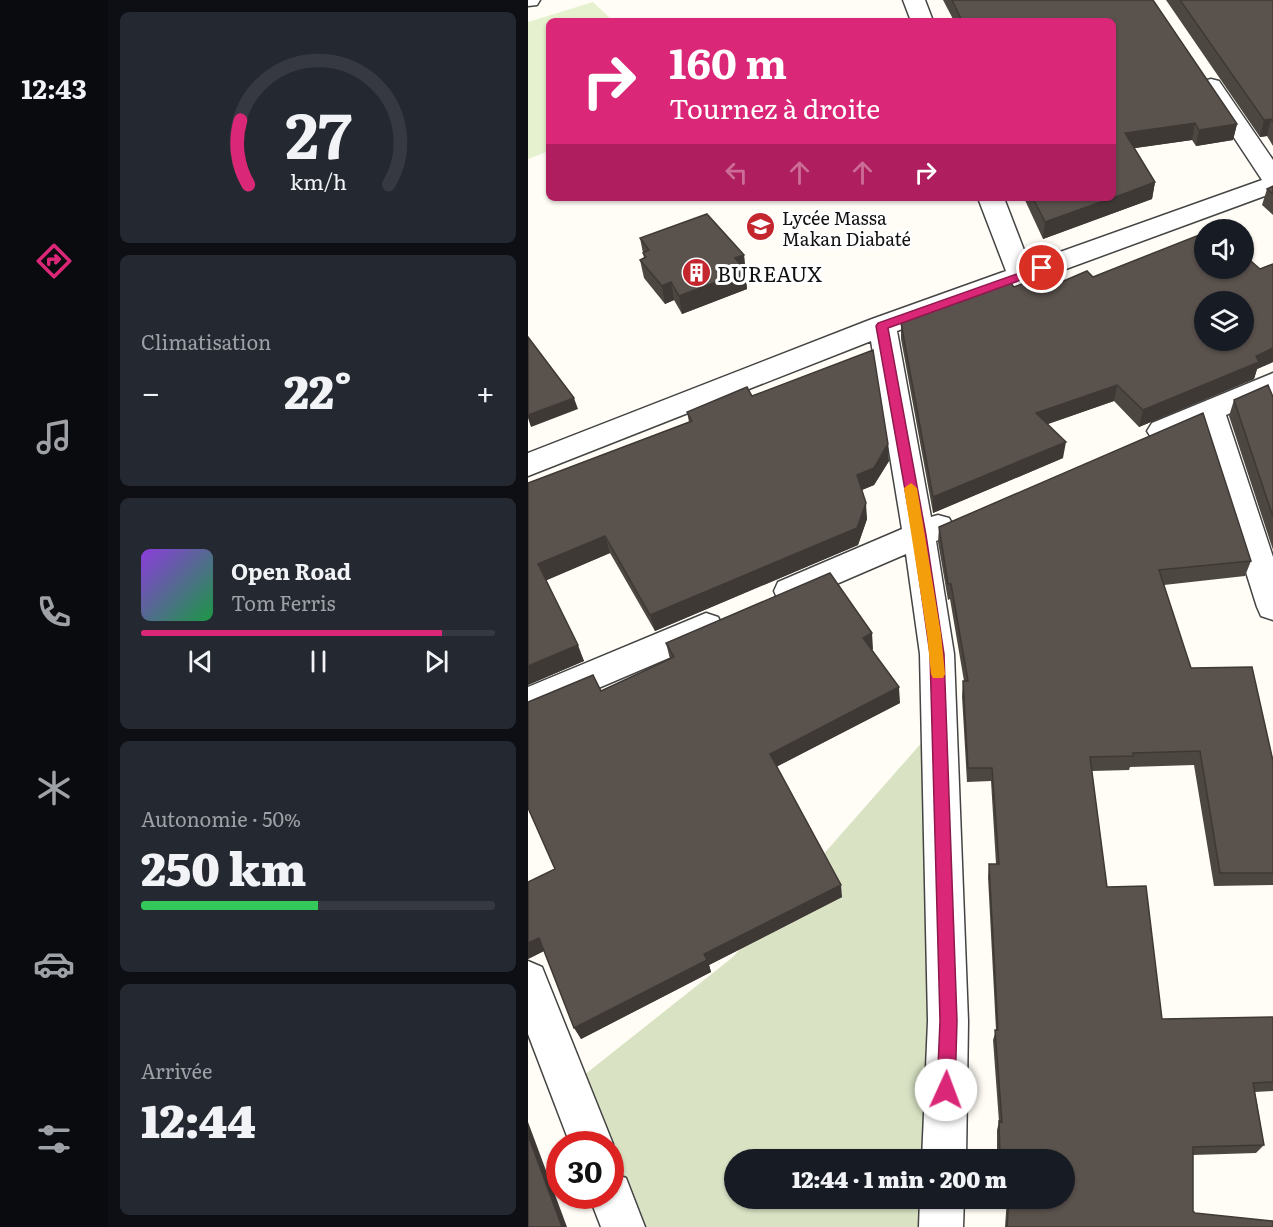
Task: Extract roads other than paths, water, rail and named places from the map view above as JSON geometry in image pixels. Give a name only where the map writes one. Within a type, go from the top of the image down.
[{"type":"street","points":[[914,0],[921,18]]},
{"type":"street","points":[[1200,69],[1273,178]]},
{"type":"street","points":[[528,465],[882,326],[1273,184]]},
{"type":"street","points":[[992,201],[1021,276]]},
{"type":"street","points":[[882,326],[919,535],[937,654],[948,1021],[944,1149]]},
{"type":"street","points":[[1136,442],[1273,383]]},
{"type":"street","points":[[1210,410],[1273,607]]},
{"type":"street","points":[[767,601],[963,517]]},
{"type":"street","points":[[528,703],[734,615]]},
{"type":"street","points":[[528,981],[586,1131]]},
{"type":"street","points":[[616,1209],[623,1227]]},
{"type":"street","points":[[941,1227],[942,1209]]},
{"type":"place","name":"Lycée Massa Makan Diabaté","points":[[761,227]]},
{"type":"place","name":"BUREAUX","points":[[696,272]]}]
